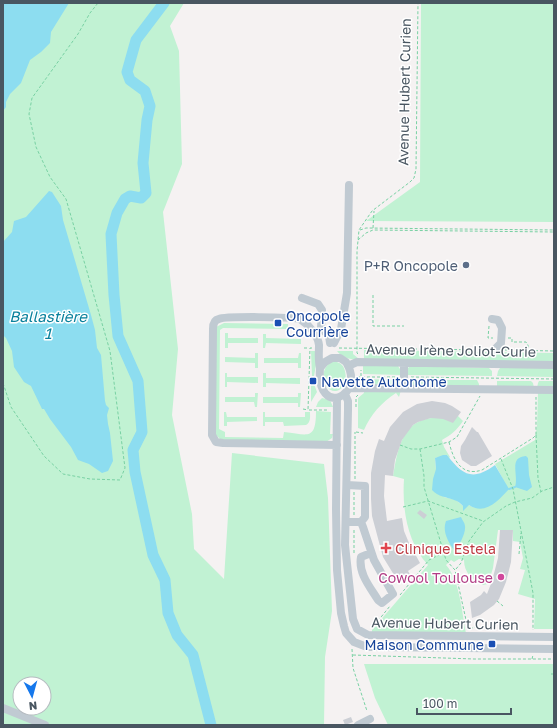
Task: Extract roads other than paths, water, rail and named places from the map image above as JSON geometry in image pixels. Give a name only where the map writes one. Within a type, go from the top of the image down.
[{"type":"street","points":[[332,345],[341,329],[347,293],[349,185]]},
{"type":"street","points":[[302,298],[318,304],[322,310],[321,328],[329,336],[332,345],[332,358]]},
{"type":"street","points":[[320,369],[325,362],[332,358],[340,358],[346,362],[350,377],[347,391],[342,397],[330,397],[322,388],[319,363],[318,340],[315,334],[300,319],[232,317],[217,319],[214,322],[213,329],[212,435],[216,442],[223,443],[337,445]]},
{"type":"street","points":[[492,319],[498,320],[502,328],[501,343],[494,350]]},
{"type":"street","name":"Avenue Irène Joliot-Curie","points":[[348,366],[357,362],[404,363],[528,361],[554,365]]},
{"type":"street","points":[[404,363],[404,388]]},
{"type":"street","points":[[347,391],[361,388],[554,390]]},
{"type":"street","name":"Avenue Hubert Curien","points":[[347,391],[350,485],[354,522],[345,545],[353,619],[357,629],[368,635],[554,638]]},
{"type":"street","points":[[337,398],[337,570],[344,626],[350,638],[359,645],[376,647],[554,649]]},
{"type":"street","points":[[350,485],[365,486],[365,517],[354,522],[371,553],[393,594],[382,603],[378,600],[361,572],[361,558],[371,553]]},
{"type":"street","points":[[3,708],[45,725]]},
{"type":"water","points":[[3,3],[69,3],[51,32],[50,43],[30,60],[21,83],[10,94],[6,102],[6,107],[3,111]]},
{"type":"water","name":"Ballastière 1","points":[[49,191],[52,192],[61,206],[63,220],[95,330],[97,348],[101,355],[105,401],[109,408],[107,415],[113,461],[108,471],[102,473],[89,464],[78,460],[71,447],[44,409],[42,409],[31,386],[24,382],[14,367],[12,351],[3,335],[3,242],[12,232],[14,221],[26,217]]},
{"type":"water","points":[[447,455],[458,468],[469,474],[480,473],[495,465],[509,489],[501,498],[486,508],[475,508],[469,505],[463,511],[463,506],[459,502],[440,495],[432,490],[436,469],[435,458]]},
{"type":"water","points":[[526,456],[528,458],[529,475],[532,487],[527,491],[515,487],[515,467],[517,460]]},
{"type":"water","points":[[461,517],[465,525],[465,529],[460,543],[454,550],[446,536],[445,525],[446,521]]},
{"type":"waterway","points":[[164,3],[136,40],[127,72],[130,80],[145,91],[150,106],[147,120],[143,163],[146,193],[141,198],[130,196],[125,199],[117,213],[111,234],[114,295],[118,336],[138,381],[142,432],[133,450],[135,472],[153,555],[165,580],[168,613],[177,635],[193,655],[211,725]]},
{"type":"waterway","points":[[509,489],[515,487]]},
{"type":"place","name":"P+R Oncopole","points":[[466,265]]},
{"type":"place","name":"Oncopole Courrière","points":[[278,323]]},
{"type":"place","name":"Navette Autonome","points":[[313,381]]},
{"type":"place","name":"Clinique Estela","points":[[386,548]]},
{"type":"place","name":"Cowool Toulouse","points":[[501,577]]},
{"type":"place","name":"Maison Commune","points":[[492,644]]}]
